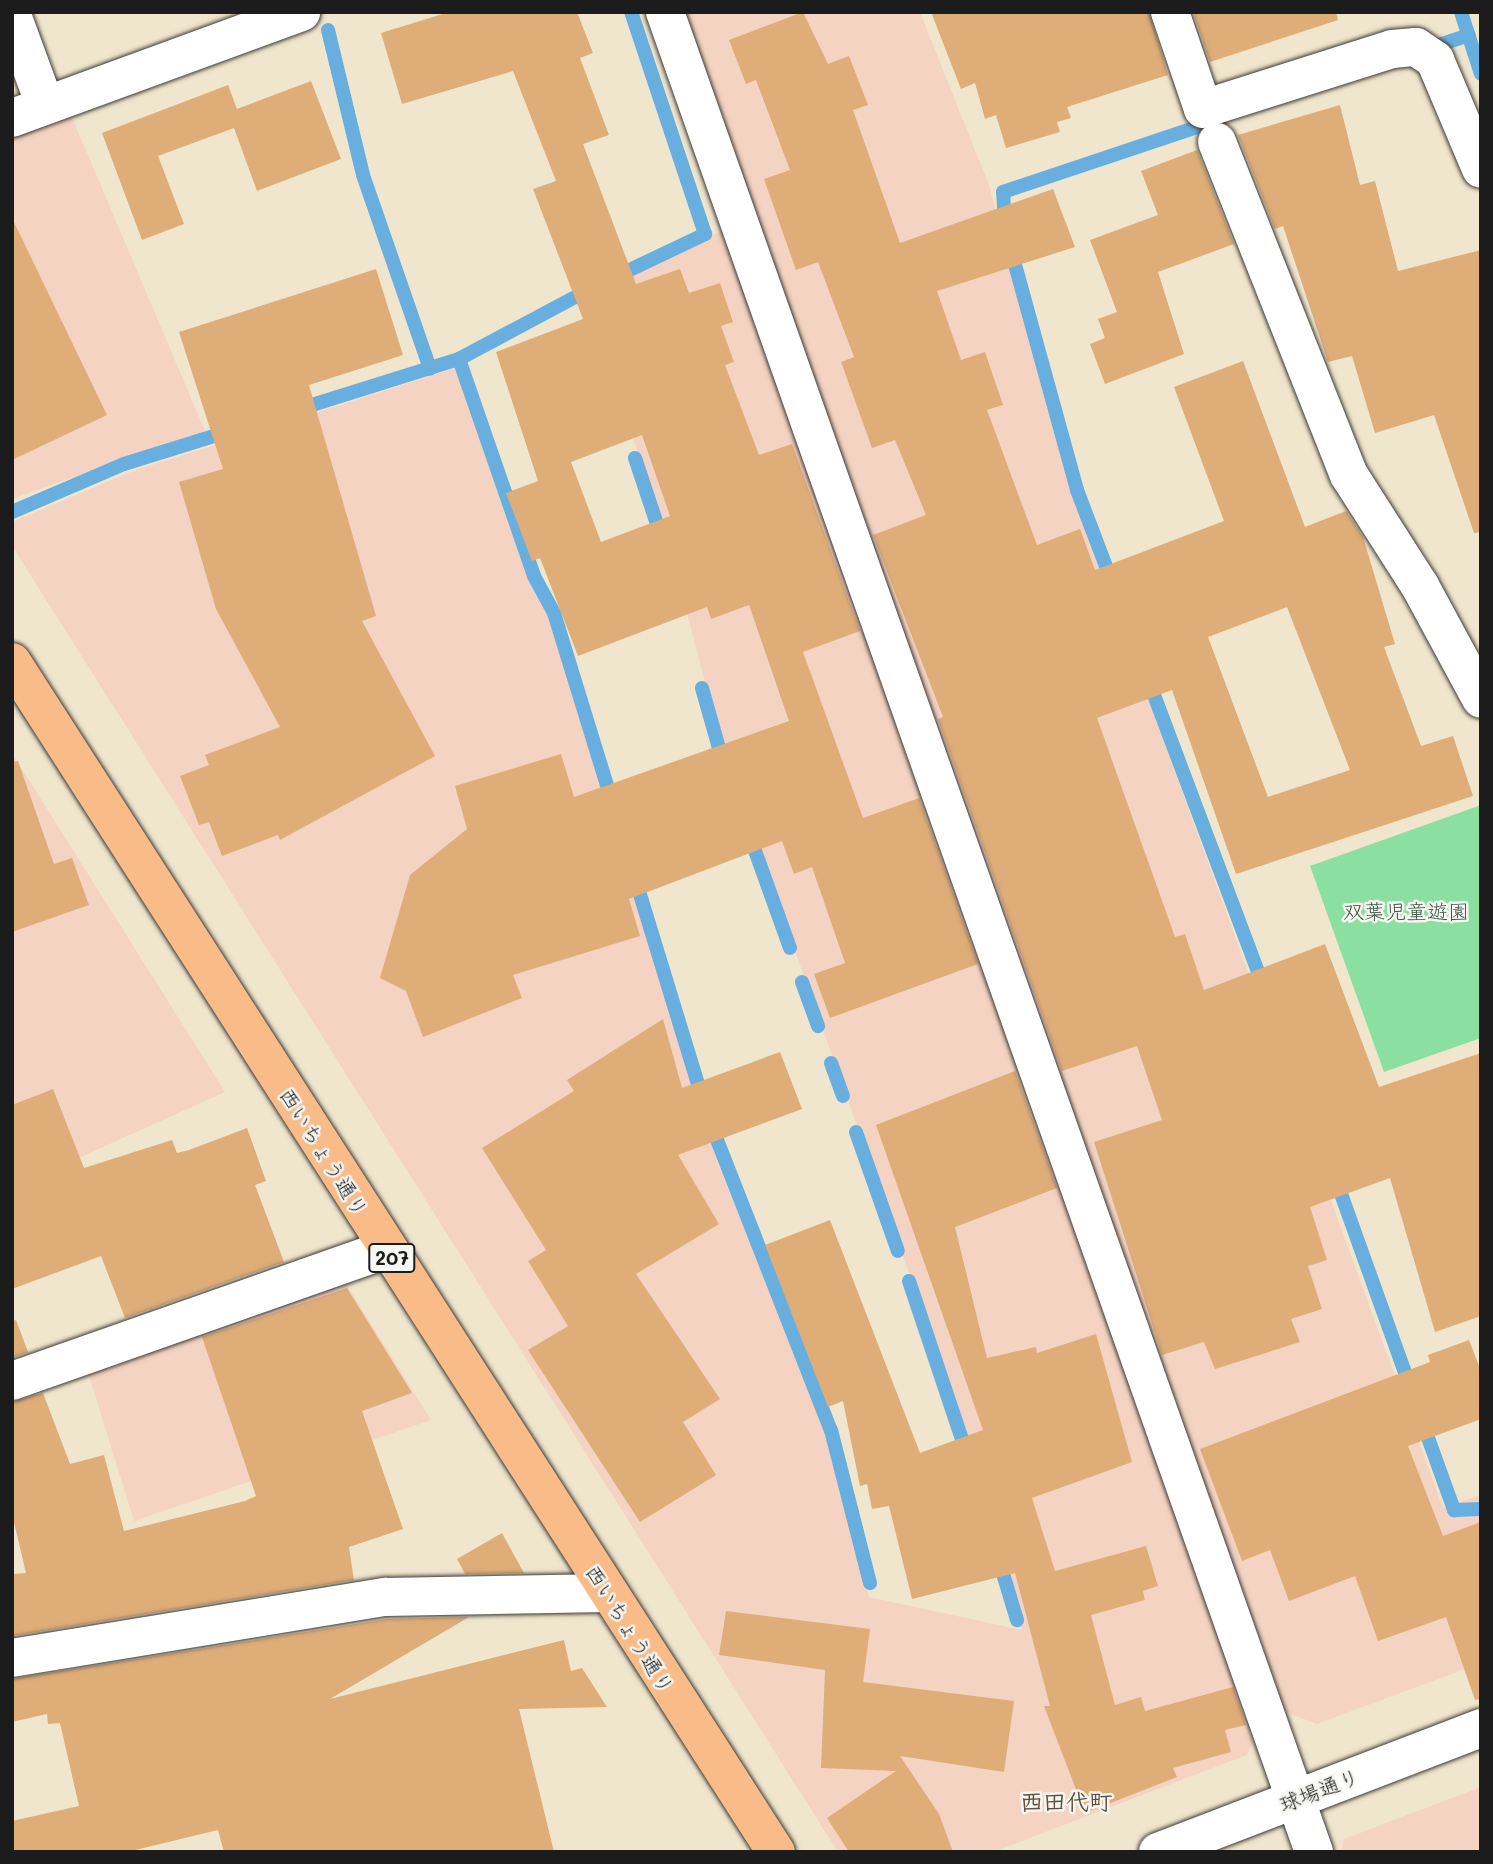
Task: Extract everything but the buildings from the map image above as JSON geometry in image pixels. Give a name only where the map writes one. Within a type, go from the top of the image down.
[{"type":"highway","name":"西いちょう通り","points":[[12,662],[386,1250],[776,1852]]},
{"type":"street","points":[[12,15],[29,112],[301,12]]},
{"type":"street","points":[[665,12],[1298,1799],[1314,1852]]},
{"type":"street","points":[[1170,12],[1203,109],[1392,49],[1425,54],[1481,169]]},
{"type":"street","points":[[1217,142],[1349,475],[1420,586],[1481,699]]},
{"type":"street","points":[[12,1381],[386,1250]]},
{"type":"street","points":[[12,1658],[385,1597],[608,1593]]},
{"type":"street","name":"球場通り","points":[[1158,1852],[1481,1728]]},
{"type":"shaded area","points":[[685,12],[920,12],[989,185],[1071,486],[1443,1508],[1481,1495],[1481,1663],[1317,1724],[1285,1712]]},
{"type":"shaded area","points":[[71,115],[205,431],[12,499],[12,137]]},
{"type":"shaded area","points":[[728,228],[1258,1726],[1247,1755],[993,1852],[838,1852],[12,546],[12,522],[133,471],[456,368],[531,580],[551,616],[716,1159],[828,1431],[869,1597],[1022,1630],[947,1380],[720,739],[671,552],[586,297]]},
{"type":"shaded area","points":[[12,753],[225,1092],[12,1188]]},
{"type":"shaded area","points":[[330,1258],[431,1420],[134,1521],[80,1347]]},
{"type":"shaded area","points":[[1481,1787],[1481,1852],[1341,1852],[1344,1839]]},
{"type":"green space","name":"双葉児童遊園","points":[[1481,805],[1481,1038],[1384,1072],[1310,866]]},
{"type":"waterway","points":[[615,277],[705,234],[631,12]]},
{"type":"waterway","points":[[1461,12],[1481,74]]},
{"type":"waterway","points":[[328,30],[363,175],[430,369]]},
{"type":"waterway","points":[[1427,49],[1469,35]]},
{"type":"waterway","points":[[1005,227],[1003,192],[1212,122]]},
{"type":"waterway","points":[[1011,250],[1077,490],[1112,582]]},
{"type":"waterway","points":[[296,410],[459,359],[590,289]]},
{"type":"waterway","points":[[459,359],[534,576],[554,613],[612,802]]},
{"type":"waterway","points":[[12,512],[124,464],[230,431]]},
{"type":"waterway","points":[[635,458],[662,539]]},
{"type":"waterway","points":[[1148,679],[1264,988]]},
{"type":"waterway","points":[[702,688],[723,762]]},
{"type":"waterway","points":[[749,834],[790,948]]},
{"type":"waterway","points":[[635,878],[703,1100]]},
{"type":"waterway","points":[[802,982],[818,1026]]},
{"type":"waterway","points":[[831,1063],[843,1096]]},
{"type":"waterway","points":[[710,1122],[831,1430],[870,1583]]},
{"type":"waterway","points":[[856,1132],[898,1251]]},
{"type":"waterway","points":[[1335,1177],[1411,1389]]},
{"type":"waterway","points":[[909,1281],[967,1454]]},
{"type":"waterway","points":[[1422,1421],[1454,1510],[1481,1509]]},
{"type":"waterway","points":[[998,1557],[1017,1620]]},
{"type":"district","name":"西田代町","points":[[1066,1801]]}]
